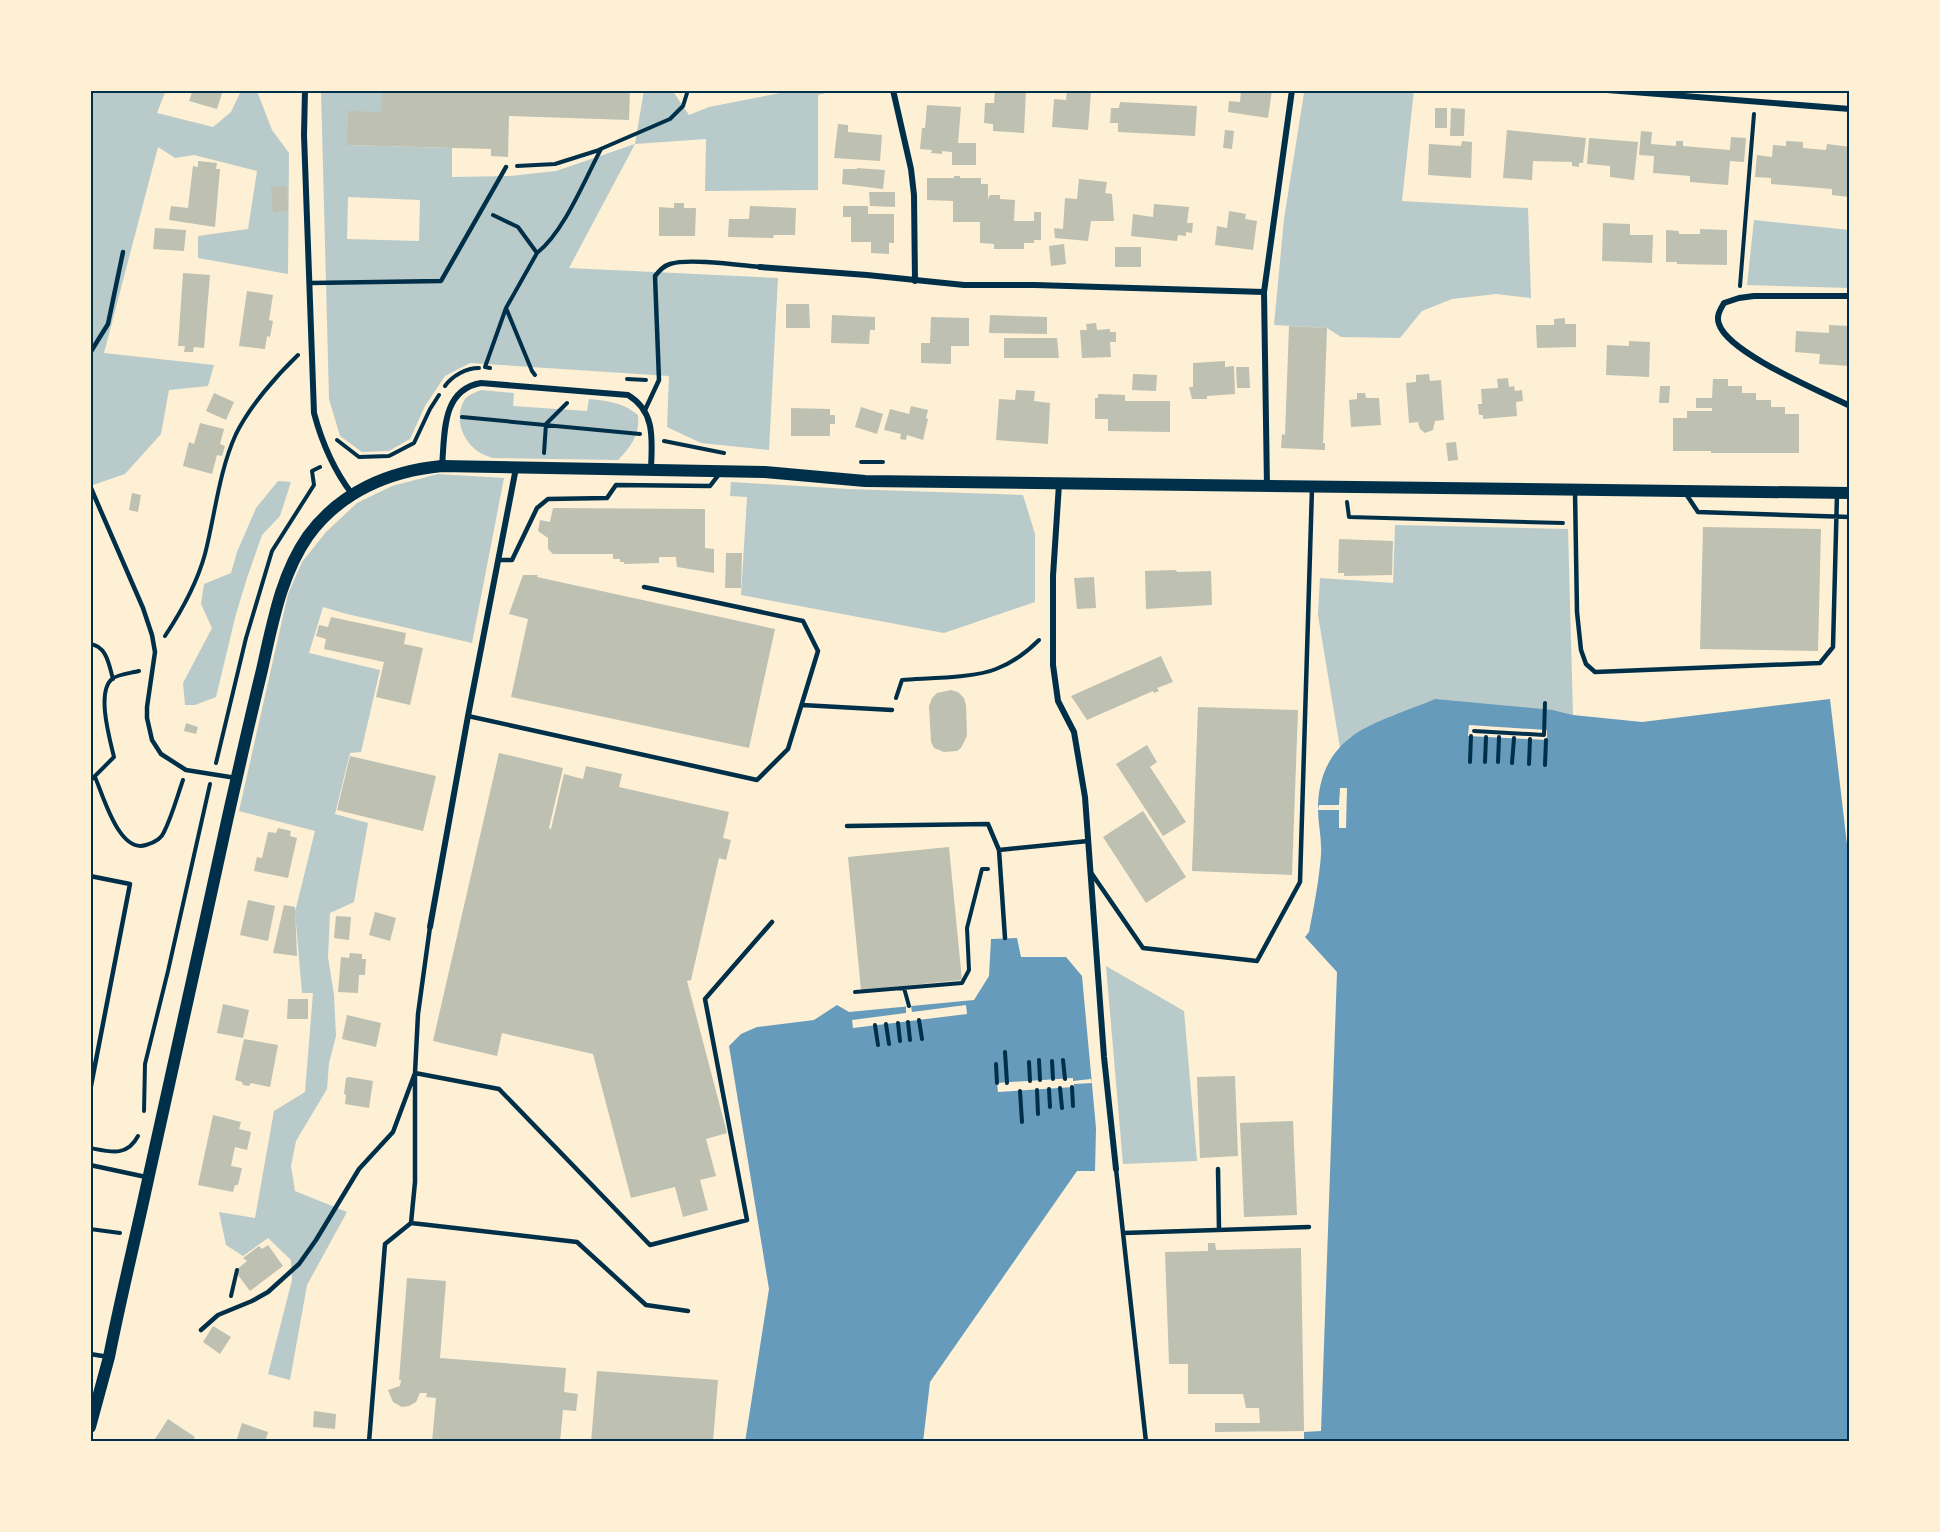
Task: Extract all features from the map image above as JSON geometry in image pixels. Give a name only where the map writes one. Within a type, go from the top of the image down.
[{"type":"main road","points":[[90,1427],[109,1357],[236,778],[276,608],[295,558],[308,536],[325,516],[352,494],[390,476],[419,468],[442,466],[765,472],[865,481],[1844,493]]},
{"type":"street","points":[[305,90],[304,135],[314,413],[331,461],[352,494]]},
{"type":"street","points":[[893,90],[911,169],[914,195],[915,281]]},
{"type":"street","points":[[1267,487],[1264,292],[1292,90]]},
{"type":"street","points":[[1607,90],[1850,109]]},
{"type":"street","points":[[760,267],[964,285],[1264,292]]},
{"type":"street","points":[[1850,296],[1754,296],[1724,303],[1718,313],[1718,323],[1726,338],[1739,348],[1803,385],[1850,406]]},
{"type":"street","points":[[442,466],[446,416],[450,404],[464,388],[481,383],[628,395],[638,401],[645,410],[650,424],[651,469]]},
{"type":"street","points":[[430,927],[516,467]]},
{"type":"street","points":[[1059,483],[1053,576],[1053,664],[1058,701],[1074,732],[1085,797],[1104,1057],[1116,1169]]},
{"type":"lane","points":[[310,283],[441,281],[506,167]]},
{"type":"lane","points":[[90,353],[108,324],[123,252]]},
{"type":"lane","points":[[645,410],[659,380],[655,276],[662,268],[670,264],[760,267]]},
{"type":"lane","points":[[498,560],[512,560],[537,508],[548,499],[607,498],[616,485],[711,486],[721,471]]},
{"type":"lane","points":[[90,486],[143,608],[152,635],[155,652],[147,707],[152,740],[161,754],[186,770],[236,778]]},
{"type":"lane","points":[[1092,874],[1143,948],[1257,961],[1300,882],[1312,488]]},
{"type":"lane","points":[[1575,491],[1577,612],[1581,650],[1586,664],[1595,672],[1820,663],[1833,647],[1837,517],[1844,493]]},
{"type":"lane","points":[[1684,491],[1698,512],[1850,517]]},
{"type":"lane","points":[[468,716],[757,780],[788,749],[818,651],[803,621],[644,587]]},
{"type":"lane","points":[[802,705],[892,710]]},
{"type":"lane","points":[[847,826],[987,824],[999,850],[1005,938]]},
{"type":"lane","points":[[999,850],[1088,841]]},
{"type":"lane","points":[[90,876],[130,884],[90,1091]]},
{"type":"lane","points":[[415,1073],[499,1089],[650,1245],[747,1220],[705,999],[772,922]]},
{"type":"lane","points":[[411,1223],[415,1182],[415,1073],[418,1014],[430,927]]},
{"type":"lane","points":[[201,1330],[218,1315],[268,1292],[299,1264],[359,1169],[393,1132],[415,1073]]},
{"type":"lane","points":[[90,1165],[149,1178]]},
{"type":"lane","points":[[1116,1169],[1146,1442]]},
{"type":"lane","points":[[1218,1170],[1219,1230]]},
{"type":"lane","points":[[369,1442],[385,1244],[411,1223],[577,1242],[646,1305],[688,1311]]},
{"type":"lane","points":[[1123,1233],[1309,1227]]},
{"type":"lane","points":[[90,1354],[109,1357]]},
{"type":"path","points":[[506,167],[555,164],[601,148],[670,119],[683,106],[688,90]]},
{"type":"path","points":[[1739,298],[1755,101]]},
{"type":"path","points":[[485,367],[506,308],[537,253],[545,247],[568,213],[601,148]]},
{"type":"path","points":[[482,209],[518,227],[537,253]]},
{"type":"path","points":[[506,308],[532,371],[536,375]]},
{"type":"path","points":[[155,652],[182,608],[201,568],[225,467],[242,423],[286,366],[311,342]]},
{"type":"path","points":[[336,439],[359,457],[390,456],[414,443],[429,409],[449,380],[471,368],[497,368]]},
{"type":"path","points":[[520,370],[532,371]]},
{"type":"path","points":[[625,379],[659,380]]},
{"type":"path","points":[[543,468],[546,424],[570,401]]},
{"type":"path","points":[[446,416],[632,432],[682,445],[732,454]]},
{"type":"path","points":[[142,1120],[145,1064],[246,638],[272,551],[314,484],[312,471],[331,461]]},
{"type":"path","points":[[852,462],[888,462]]},
{"type":"path","points":[[892,710],[902,680],[995,670],[1015,659],[1053,627]]},
{"type":"path","points":[[90,644],[94,644],[105,652],[113,679]]},
{"type":"path","points":[[90,781],[114,757],[105,717],[107,688],[113,679],[153,667]]},
{"type":"path","points":[[1470,762],[1472,734],[1544,735],[1545,703]]},
{"type":"path","points":[[1485,762],[1486,737]]},
{"type":"path","points":[[1498,762],[1499,737]]},
{"type":"path","points":[[1512,764],[1514,738]]},
{"type":"path","points":[[1529,764],[1530,739]]},
{"type":"path","points":[[1545,765],[1546,740]]},
{"type":"path","points":[[95,777],[114,823],[126,841],[141,847],[154,842],[163,835],[186,770]]},
{"type":"path","points":[[855,992],[962,983],[969,970],[967,928],[982,869],[1001,867]]},
{"type":"path","points":[[904,988],[909,1006]]},
{"type":"path","points":[[920,1020],[922,1039]]},
{"type":"path","points":[[908,1022],[910,1040]]},
{"type":"path","points":[[898,1023],[900,1041]]},
{"type":"path","points":[[886,1024],[889,1044]]},
{"type":"path","points":[[875,1025],[878,1045]]},
{"type":"path","points":[[1005,1052],[1006,1083]]},
{"type":"path","points":[[1039,1060],[1040,1080]]},
{"type":"path","points":[[1063,1060],[1065,1078]]},
{"type":"path","points":[[1052,1061],[1053,1079]]},
{"type":"path","points":[[1029,1062],[1030,1081]]},
{"type":"path","points":[[996,1064],[997,1083]]},
{"type":"path","points":[[1072,1087],[1073,1106]]},
{"type":"path","points":[[1060,1088],[1062,1108]]},
{"type":"path","points":[[1037,1089],[1038,1114]]},
{"type":"path","points":[[1049,1089],[1050,1107]]},
{"type":"path","points":[[1020,1091],[1022,1122]]},
{"type":"path","points":[[90,1148],[122,1152],[131,1147],[138,1138],[140,1129]]},
{"type":"path","points":[[90,1229],[136,1236]]},
{"type":"path","points":[[231,1309],[232,1287],[237,1270]]},
{"type":"shaded area","points":[[90,90],[166,90],[157,113],[213,127],[231,112],[241,91],[257,91],[272,130],[289,153],[288,274],[198,258],[198,236],[248,229],[257,171],[194,155],[175,158],[158,147],[104,353],[214,365],[208,386],[169,390],[161,434],[125,474],[90,486]]},
{"type":"shaded area","points":[[321,90],[390,90],[389,113],[349,145],[452,148],[452,177],[510,176],[556,171],[635,144],[569,268],[778,278],[769,450],[701,443],[667,427],[669,376],[470,363],[445,376],[425,406],[410,439],[389,451],[362,452],[340,436],[329,399]],"holes":[[[348,197],[420,200],[419,241],[347,239]]]},
{"type":"shaded area","points":[[644,90],[672,90],[689,115],[709,107],[780,93],[779,90],[838,90],[818,95],[818,190],[705,191],[706,139],[635,144]]},
{"type":"shaded area","points":[[1308,90],[1414,90],[1402,201],[1528,208],[1531,298],[1496,294],[1452,299],[1422,311],[1400,338],[1341,337],[1327,328],[1274,325],[1284,219],[1304,93]]},
{"type":"shaded area","points":[[1754,220],[1850,230],[1850,288],[1747,285]]},
{"type":"shaded area","points":[[481,390],[514,393],[513,406],[587,411],[589,399],[615,403],[638,415],[638,428],[631,445],[618,460],[493,458],[480,453],[471,445],[461,426],[460,412],[465,399]]},
{"type":"shaded area","points":[[438,474],[504,478],[472,643],[323,607],[309,653],[380,670],[361,752],[350,753],[335,814],[368,823],[354,902],[330,913],[328,957],[334,995],[336,1036],[329,1063],[327,1089],[296,1141],[291,1166],[295,1191],[347,1212],[307,1285],[290,1380],[268,1374],[292,1280],[291,1260],[268,1238],[243,1256],[226,1245],[219,1212],[255,1218],[274,1111],[305,1092],[313,993],[302,993],[295,912],[315,831],[239,811],[288,594],[302,562],[326,532],[357,503],[392,486]]},
{"type":"shaded area","points":[[278,481],[291,482],[280,516],[262,535],[247,578],[216,697],[195,705],[185,705],[183,683],[212,628],[201,604],[204,584],[231,573],[237,552],[256,508]]},
{"type":"shaded area","points":[[731,482],[1023,495],[1035,534],[1035,602],[944,633],[741,595],[747,497],[730,496]]},
{"type":"shaded area","points":[[1395,525],[1568,529],[1573,715],[1553,710],[1350,737],[1340,748],[1318,615],[1320,578],[1393,583]]},
{"type":"shaded area","points":[[1106,966],[1184,1011],[1197,1161],[1123,1164]]},
{"type":"water","points":[[1435,699],[1553,710],[1573,715],[1642,722],[1830,699],[1850,870],[1850,1442],[1304,1442],[1304,1432],[1321,1431],[1337,972],[1305,937],[1309,932],[1321,855],[1318,798],[1322,778],[1330,760],[1351,737],[1380,721]]},
{"type":"water","points":[[1017,938],[1021,957],[1066,957],[1082,976],[1096,1128],[1095,1171],[1077,1171],[930,1382],[923,1442],[745,1442],[769,1289],[729,1046],[741,1034],[757,1027],[814,1020],[837,1005],[849,1012],[974,1000],[989,976],[991,939]]},
{"type":"pier","points":[[1469,725],[1547,730],[1547,740],[1468,736]]},
{"type":"pier","points":[[1340,788],[1347,788],[1346,828],[1339,828],[1339,810],[1318,810],[1319,805],[1339,805]]},
{"type":"pier","points":[[966,1005],[967,1014],[853,1028],[852,1020],[906,1013],[906,1007],[911,1006],[912,1012]]},
{"type":"pier","points":[[1073,1078],[1073,1081],[1091,1079],[1092,1083],[1074,1084],[1074,1087],[998,1092],[997,1083]]},
{"type":"building","points":[[223,90],[217,109],[189,101],[192,92],[186,91]]},
{"type":"building","points":[[382,90],[462,92],[462,90],[630,90],[629,120],[509,116],[508,157],[491,156],[491,149],[347,145],[348,111],[381,112]]},
{"type":"building","points":[[995,90],[1026,90],[1024,133],[993,131],[993,124],[984,123],[985,103],[994,103]]},
{"type":"building","points":[[1067,90],[1091,92],[1088,130],[1052,127],[1054,99],[1066,100]]},
{"type":"building","points":[[1241,90],[1272,90],[1268,118],[1228,112],[1229,101],[1240,102]]},
{"type":"building","points":[[1120,102],[1197,106],[1195,136],[1118,132],[1118,123],[1110,123],[1111,108],[1119,108]]},
{"type":"building","points":[[927,105],[961,107],[958,143],[976,143],[976,165],[952,165],[952,152],[931,153],[932,150],[920,149]]},
{"type":"building","points":[[1435,108],[1447,108],[1447,128],[1435,128]]},
{"type":"building","points":[[1451,108],[1465,109],[1464,136],[1450,136]]},
{"type":"building","points":[[838,124],[848,125],[848,132],[882,135],[880,161],[834,158]]},
{"type":"building","points":[[1225,130],[1234,131],[1232,149],[1223,148]]},
{"type":"building","points":[[1507,130],[1586,138],[1583,163],[1579,163],[1579,167],[1572,166],[1572,162],[1533,161],[1532,180],[1503,178]]},
{"type":"building","points":[[1641,131],[1652,132],[1651,144],[1676,146],[1676,141],[1683,141],[1683,146],[1730,150],[1731,137],[1746,138],[1744,162],[1730,161],[1728,185],[1690,182],[1690,176],[1653,173],[1654,156],[1639,155]]},
{"type":"building","points":[[1589,138],[1638,142],[1634,180],[1610,177],[1610,166],[1587,164]]},
{"type":"building","points":[[1462,141],[1472,142],[1471,178],[1428,175],[1429,144],[1461,146]]},
{"type":"building","points":[[1786,141],[1803,142],[1803,148],[1826,150],[1827,144],[1850,147],[1850,197],[1832,195],[1832,189],[1771,184],[1771,178],[1755,177],[1757,155],[1772,157],[1773,145],[1786,146]]},
{"type":"building","points":[[198,161],[217,163],[216,169],[220,169],[215,227],[169,220],[171,206],[188,208],[193,166],[198,167]]},
{"type":"building","points":[[843,169],[885,170],[883,189],[842,184]]},
{"type":"building","points":[[954,176],[981,178],[981,184],[988,184],[988,199],[990,195],[1000,195],[1000,199],[1015,200],[1014,221],[1034,221],[1034,212],[1041,212],[1041,240],[1024,243],[1024,249],[994,249],[994,244],[980,243],[980,222],[953,222],[953,201],[927,200],[927,178],[954,178]]},
{"type":"building","points":[[1079,179],[1107,182],[1105,193],[1112,194],[1114,221],[1091,221],[1088,241],[1055,238],[1054,228],[1063,229],[1065,198],[1077,199]]},
{"type":"building","points":[[287,186],[288,211],[273,212],[271,187]]},
{"type":"building","points":[[869,192],[895,192],[895,207],[870,206]]},
{"type":"building","points":[[674,203],[684,203],[684,208],[696,208],[695,236],[659,236],[659,207],[674,208]]},
{"type":"building","points":[[1154,204],[1189,207],[1187,223],[1193,223],[1192,233],[1186,232],[1186,236],[1178,235],[1177,241],[1131,236],[1133,214],[1153,217]]},
{"type":"building","points":[[750,206],[796,208],[795,235],[774,235],[773,238],[728,237],[729,219],[749,219]]},
{"type":"building","points":[[843,206],[868,206],[868,214],[894,214],[894,243],[889,243],[889,254],[871,253],[871,242],[851,242],[851,217],[843,217]]},
{"type":"building","points":[[1229,211],[1246,214],[1245,219],[1257,221],[1253,250],[1215,245],[1217,226],[1227,228]]},
{"type":"building","points":[[1603,223],[1630,224],[1630,235],[1653,235],[1652,263],[1602,261]]},
{"type":"building","points":[[155,228],[186,230],[184,251],[153,249]]},
{"type":"building","points":[[1700,229],[1727,230],[1727,265],[1666,262],[1666,230],[1679,231],[1679,234],[1700,234]]},
{"type":"building","points":[[1064,244],[1066,264],[1051,266],[1049,246]]},
{"type":"building","points":[[1115,247],[1141,247],[1141,267],[1115,267]]},
{"type":"building","points":[[183,273],[210,275],[204,348],[194,347],[193,352],[184,352],[185,346],[178,346]]},
{"type":"building","points":[[247,291],[273,295],[269,320],[273,321],[265,349],[239,346]]},
{"type":"building","points":[[786,304],[809,304],[810,328],[786,328]]},
{"type":"building","points":[[832,315],[875,317],[875,330],[870,330],[869,344],[831,343]]},
{"type":"building","points":[[990,315],[1047,317],[1047,334],[989,333]]},
{"type":"building","points":[[931,317],[969,318],[969,346],[951,346],[951,364],[921,363],[921,343],[930,343]]},
{"type":"building","points":[[1565,318],[1565,324],[1576,324],[1576,347],[1537,348],[1536,325],[1554,325],[1554,319]]},
{"type":"building","points":[[1096,323],[1097,330],[1110,329],[1110,332],[1116,332],[1116,342],[1110,342],[1111,357],[1082,358],[1080,330],[1087,330],[1086,324]]},
{"type":"building","points":[[1829,325],[1850,326],[1850,366],[1819,364],[1820,354],[1795,352],[1796,331],[1829,333]]},
{"type":"building","points":[[1289,326],[1327,328],[1323,443],[1325,443],[1325,450],[1281,448],[1282,434],[1285,435]]},
{"type":"building","points":[[1004,338],[1057,338],[1059,358],[1004,358]]},
{"type":"building","points":[[1629,341],[1650,342],[1649,377],[1606,375],[1607,345],[1629,346]]},
{"type":"building","points":[[1225,361],[1225,367],[1234,366],[1235,394],[1192,399],[1189,387],[1193,387],[1193,363]]},
{"type":"building","points":[[1236,367],[1249,367],[1250,388],[1237,388]]},
{"type":"building","points":[[1133,374],[1157,375],[1156,391],[1132,390]]},
{"type":"building","points":[[1429,374],[1430,381],[1441,380],[1444,420],[1435,421],[1433,430],[1425,433],[1420,429],[1418,422],[1409,423],[1406,383],[1416,382],[1416,375]]},
{"type":"building","points":[[1508,378],[1509,387],[1514,386],[1515,391],[1522,390],[1523,401],[1516,402],[1517,416],[1483,419],[1483,415],[1479,415],[1478,404],[1482,404],[1481,389],[1498,388],[1497,379]]},
{"type":"building","points":[[1713,379],[1728,379],[1728,386],[1742,386],[1742,393],[1756,393],[1756,400],[1771,400],[1771,407],[1785,407],[1785,414],[1799,414],[1799,453],[1673,451],[1673,418],[1687,418],[1687,411],[1712,411],[1712,408],[1696,408],[1696,398],[1712,398]]},
{"type":"building","points":[[1660,386],[1670,386],[1669,403],[1659,403]]},
{"type":"building","points":[[1016,390],[1035,391],[1034,401],[1050,403],[1048,444],[996,440],[999,399],[1015,400]]},
{"type":"building","points":[[214,393],[234,402],[226,420],[206,411]]},
{"type":"building","points":[[1357,393],[1365,393],[1366,398],[1379,398],[1381,425],[1351,427],[1349,400],[1357,399]]},
{"type":"building","points":[[1098,394],[1125,395],[1125,401],[1170,401],[1170,432],[1108,431],[1108,419],[1095,419],[1095,398],[1098,398]]},
{"type":"building","points":[[911,406],[928,410],[923,440],[907,435],[906,440],[900,439],[901,434],[884,430],[890,409],[909,414]]},
{"type":"building","points":[[861,407],[883,414],[877,434],[855,427]]},
{"type":"building","points":[[791,408],[830,409],[830,415],[835,415],[835,424],[830,424],[830,436],[791,436]]},
{"type":"building","points":[[200,423],[224,429],[220,444],[225,446],[222,456],[217,455],[212,474],[183,466],[189,442],[194,444]]},
{"type":"building","points":[[1456,442],[1458,460],[1448,461],[1446,443]]},
{"type":"building","points":[[132,493],[141,495],[138,512],[129,510]]},
{"type":"building","points":[[553,508],[705,509],[705,548],[714,549],[714,573],[677,567],[676,557],[659,557],[659,563],[624,564],[620,562],[620,559],[613,559],[613,554],[553,554],[548,549],[548,538],[538,531],[540,520],[550,522]]},
{"type":"building","points":[[1703,527],[1821,529],[1818,651],[1700,649]]},
{"type":"building","points":[[1339,539],[1393,541],[1392,575],[1344,576],[1344,573],[1338,573]]},
{"type":"building","points":[[726,553],[742,553],[741,588],[725,588]]},
{"type":"building","points":[[1176,570],[1177,572],[1211,571],[1212,605],[1146,609],[1145,571]]},
{"type":"building","points":[[523,575],[538,575],[537,577],[775,629],[749,748],[511,697],[528,619],[509,614]]},
{"type":"building","points":[[1094,577],[1096,608],[1077,609],[1074,578]]},
{"type":"building","points":[[331,617],[406,633],[404,644],[423,648],[410,705],[376,697],[384,662],[324,649],[326,639],[316,636],[319,625],[328,627]]},
{"type":"building","points":[[1161,656],[1173,682],[1157,688],[1159,691],[1154,693],[1153,691],[1087,720],[1071,696]]},
{"type":"building","points":[[951,690],[958,692],[964,698],[967,736],[957,751],[944,752],[934,748],[931,742],[929,706],[937,693]]},
{"type":"building","points":[[1198,707],[1298,710],[1292,875],[1192,871]]},
{"type":"building","points":[[186,723],[198,727],[196,734],[184,731]]},
{"type":"building","points":[[1147,745],[1157,762],[1150,767],[1186,822],[1163,836],[1116,764]]},
{"type":"building","points":[[499,753],[563,768],[549,828],[551,829],[564,774],[583,779],[586,766],[622,774],[619,787],[729,812],[723,838],[731,840],[726,860],[719,858],[691,980],[687,981],[727,1133],[706,1139],[716,1176],[700,1180],[708,1210],[683,1217],[675,1187],[631,1198],[593,1054],[502,1033],[497,1056],[433,1041]]},
{"type":"building","points":[[350,756],[436,776],[423,831],[337,810]]},
{"type":"building","points":[[1143,811],[1186,877],[1146,903],[1103,837]]},
{"type":"building","points":[[278,828],[291,831],[290,836],[297,838],[288,878],[254,871],[257,857],[262,858],[268,832],[276,833]]},
{"type":"building","points":[[949,847],[962,980],[861,990],[848,857]]},
{"type":"building","points":[[248,900],[275,906],[268,941],[240,935]]},
{"type":"building","points":[[284,905],[295,907],[297,956],[273,953]]},
{"type":"building","points":[[375,912],[396,918],[390,941],[369,935]]},
{"type":"building","points":[[336,916],[351,917],[349,940],[334,938]]},
{"type":"building","points":[[350,953],[362,954],[362,959],[366,959],[365,975],[359,975],[358,993],[338,992],[341,957],[349,958]]},
{"type":"building","points":[[288,999],[308,999],[308,1019],[287,1019]]},
{"type":"building","points":[[223,1004],[249,1010],[243,1038],[217,1033]]},
{"type":"building","points":[[347,1015],[381,1023],[376,1047],[342,1039]]},
{"type":"building","points":[[244,1039],[278,1045],[270,1087],[251,1083],[249,1086],[243,1085],[242,1082],[235,1080]]},
{"type":"building","points":[[1235,1076],[1238,1156],[1200,1158],[1197,1077]]},
{"type":"building","points":[[346,1078],[373,1081],[369,1108],[345,1104]]},
{"type":"building","points":[[213,1115],[241,1122],[239,1129],[251,1132],[247,1150],[235,1147],[231,1166],[242,1168],[238,1185],[235,1185],[233,1192],[198,1185]]},
{"type":"building","points":[[1293,1121],[1297,1215],[1244,1217],[1240,1123]]},
{"type":"building","points":[[1208,1243],[1215,1243],[1216,1250],[1301,1248],[1304,1431],[1215,1432],[1215,1423],[1260,1423],[1259,1408],[1246,1408],[1243,1394],[1188,1394],[1188,1364],[1169,1364],[1165,1252],[1208,1251]]},
{"type":"building","points":[[268,1245],[283,1266],[250,1291],[235,1271],[247,1261],[243,1258],[259,1246],[262,1249]]},
{"type":"building","points":[[407,1278],[446,1281],[440,1358],[566,1368],[564,1392],[578,1394],[576,1411],[563,1410],[560,1442],[432,1442],[436,1398],[426,1397],[427,1393],[420,1393],[416,1402],[409,1406],[402,1407],[393,1402],[388,1390],[400,1386]]},
{"type":"building","points":[[213,1326],[231,1337],[220,1354],[203,1342]]},
{"type":"building","points":[[597,1371],[718,1380],[713,1442],[591,1442]]},
{"type":"building","points":[[314,1411],[336,1414],[335,1429],[313,1427]]},
{"type":"building","points":[[168,1419],[195,1437],[192,1442],[153,1442]]},
{"type":"building","points":[[242,1423],[268,1432],[265,1442],[236,1442]]}]
